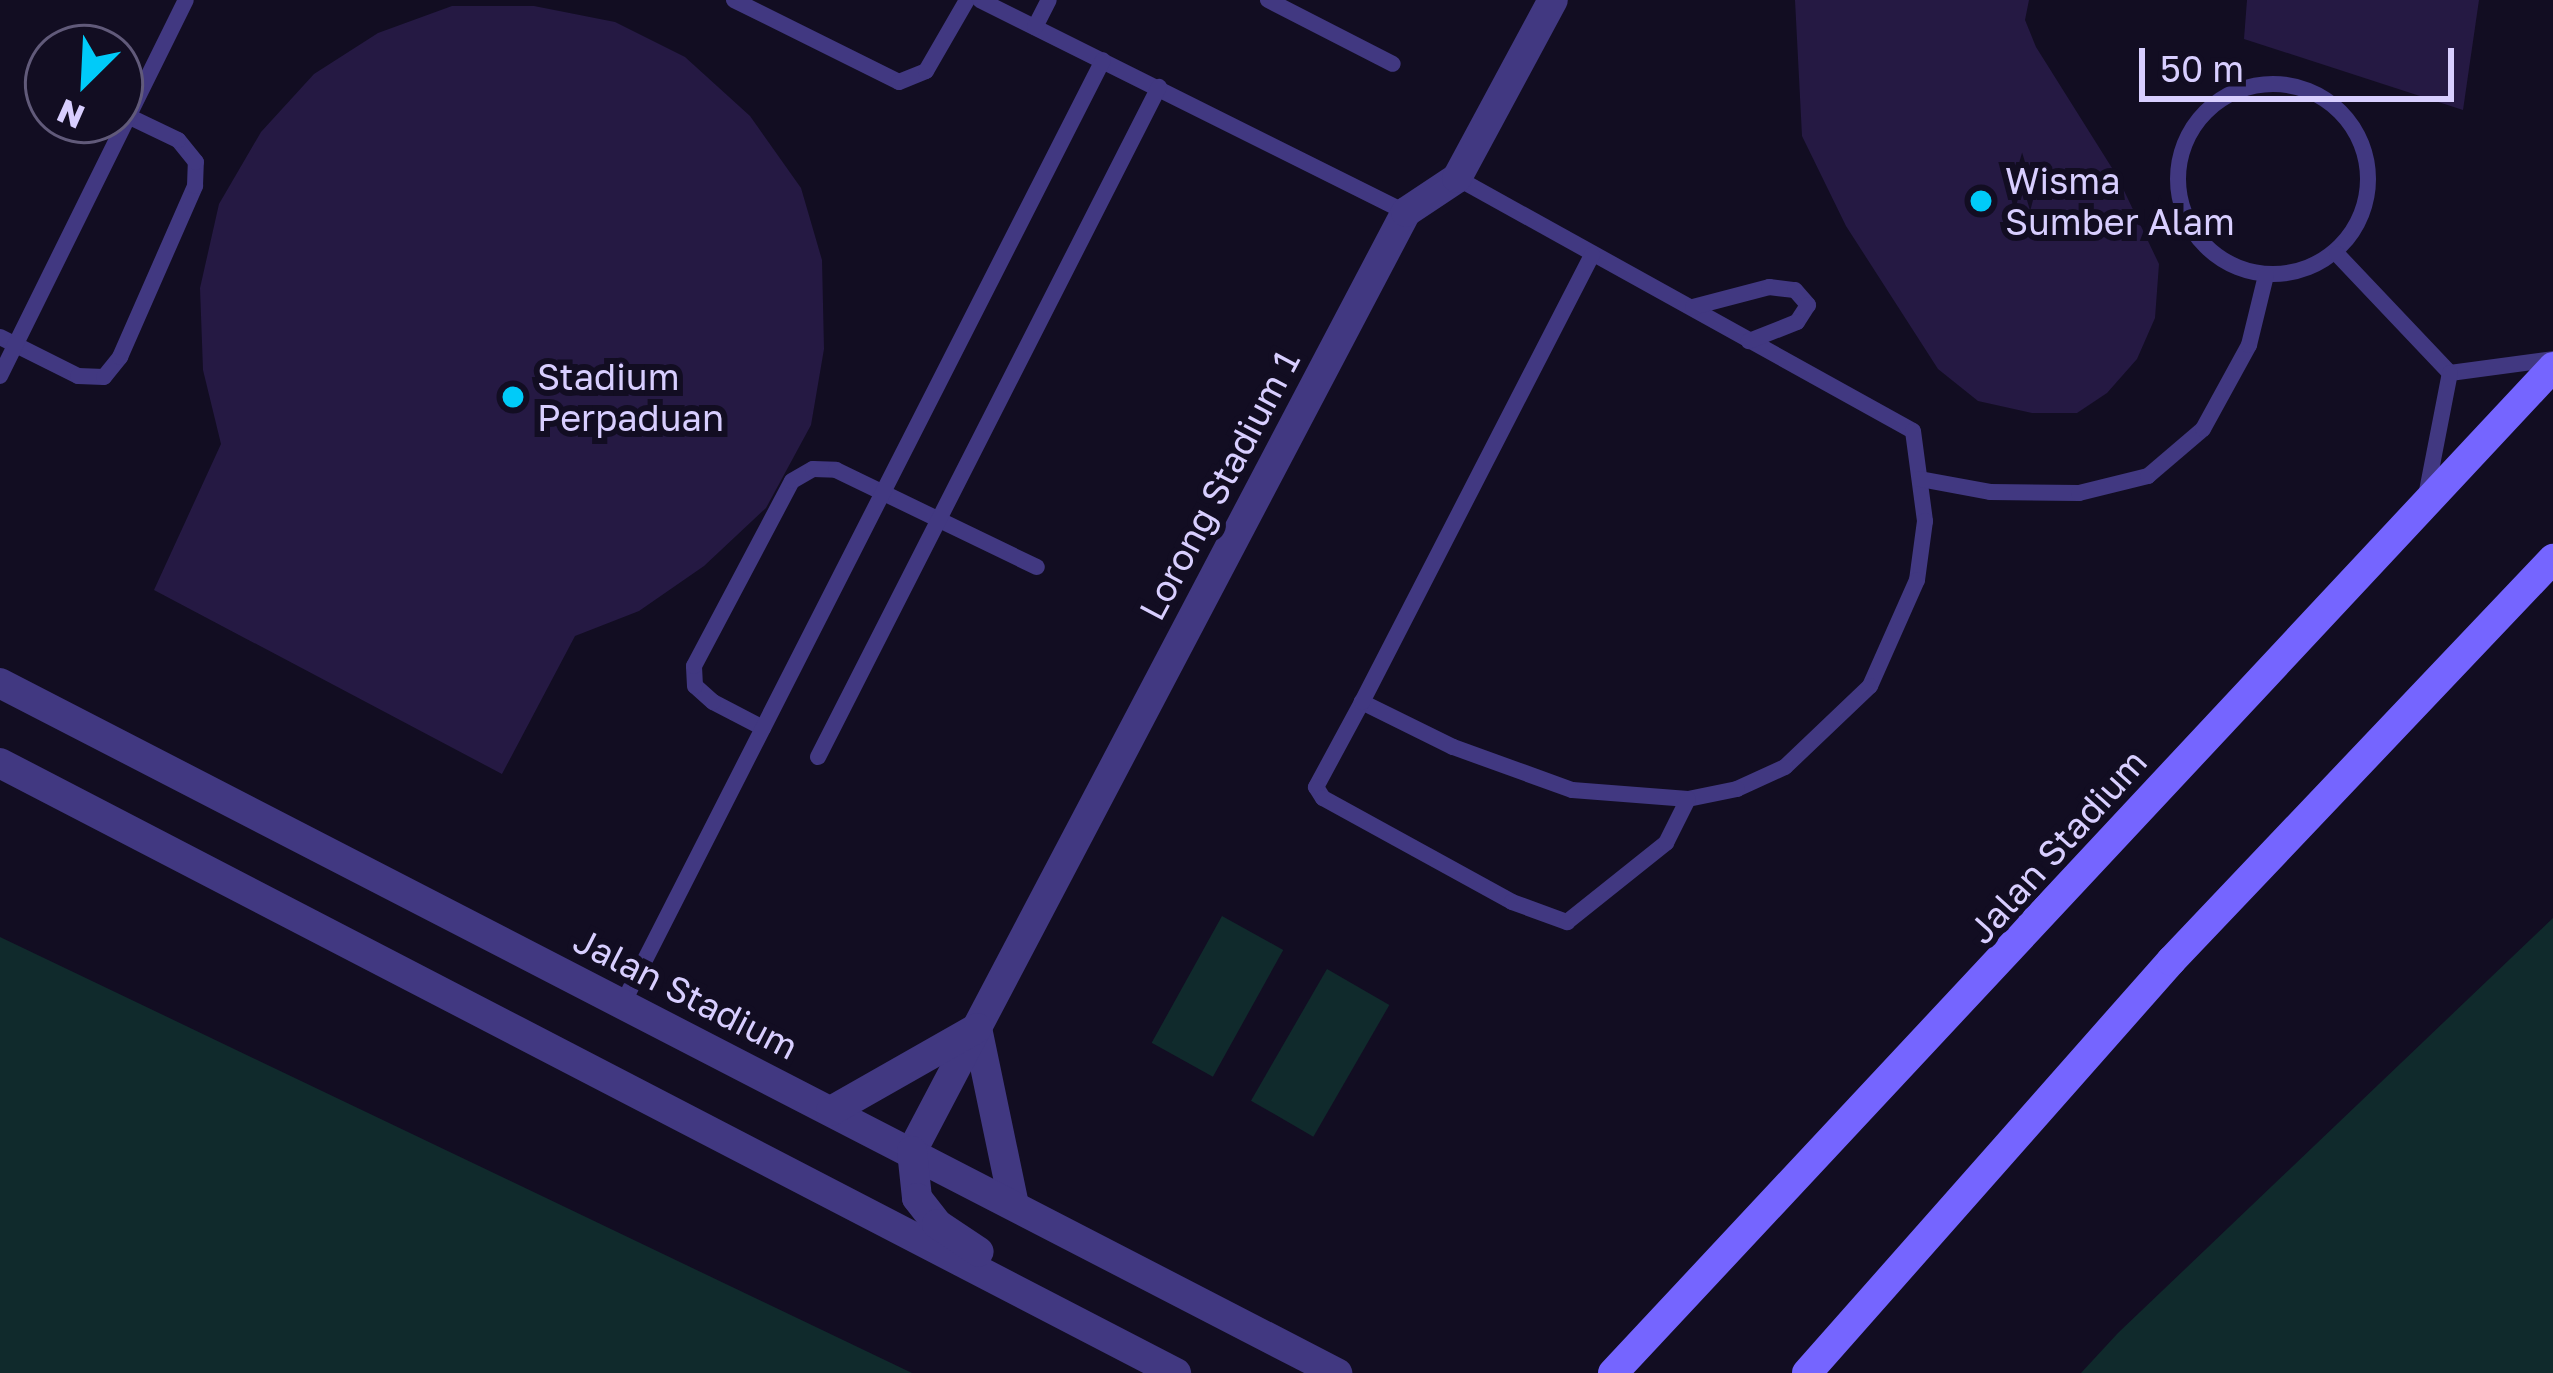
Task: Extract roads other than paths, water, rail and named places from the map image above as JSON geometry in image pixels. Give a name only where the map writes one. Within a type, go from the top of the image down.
[{"type":"main road","name":"Jalan Stadium","points":[[1613,1373],[2000,966],[2553,363]]},
{"type":"main road","points":[[1807,1373],[2171,961],[2553,560]]},
{"type":"street","name":"Lorong Stadium 1","points":[[912,1151],[1406,212],[1457,178],[1552,0]]},
{"type":"street","name":"Jalan Stadium","points":[[0,682],[1337,1373]]},
{"type":"street","points":[[0,763],[1176,1373]]},
{"type":"street","points":[[831,1111],[977,1028],[1014,1205]]},
{"type":"street","points":[[912,1151],[917,1198],[937,1224],[995,1262],[1017,1290]]},
{"type":"lane","points":[[144,84],[186,0]]},
{"type":"lane","points":[[734,0],[899,82],[926,71],[967,0]]},
{"type":"lane","points":[[980,0],[1406,212]]},
{"type":"lane","points":[[1035,27],[1049,0]]},
{"type":"lane","points":[[1268,0],[1393,64]]},
{"type":"lane","points":[[622,1005],[1103,61]]},
{"type":"lane","points":[[2276,83],[2312,92],[2343,113],[2363,144],[2368,191],[2337,254],[2303,271],[2266,275],[2230,265],[2200,242],[2182,210],[2177,173],[2186,137],[2208,108],[2240,88],[2276,83]]},
{"type":"lane","points":[[818,757],[1159,87]]},
{"type":"lane","points":[[8,341],[78,376],[104,377],[146,304],[195,186],[196,162],[178,140],[144,124]]},
{"type":"lane","points":[[0,376],[8,341],[113,144]]},
{"type":"lane","points":[[1362,702],[1453,747],[1572,790],[1688,799],[1737,789],[1784,767],[1870,686],[1917,580],[1925,521],[1913,431],[1457,178]]},
{"type":"lane","points":[[2337,254],[2450,373]]},
{"type":"lane","points":[[1592,255],[1316,787],[1323,798],[1512,902],[1567,922],[1666,844],[1688,799]]},
{"type":"lane","points":[[1920,479],[1990,492],[2079,493],[2148,476],[2203,429],[2249,346],[2266,275]]},
{"type":"lane","points":[[1693,307],[1769,287],[1795,290],[1808,305],[1797,322],[1749,341]]},
{"type":"lane","points":[[2450,373],[2553,363]]},
{"type":"lane","points":[[2425,498],[2450,373]]},
{"type":"lane","points":[[763,728],[712,702],[695,686],[694,666],[792,482],[813,469],[836,470],[1037,567]]},
{"type":"place","name":"Wisma Sumber Alam","points":[[1981,201]]},
{"type":"place","name":"Stadium Perpaduan","points":[[513,397]]}]
